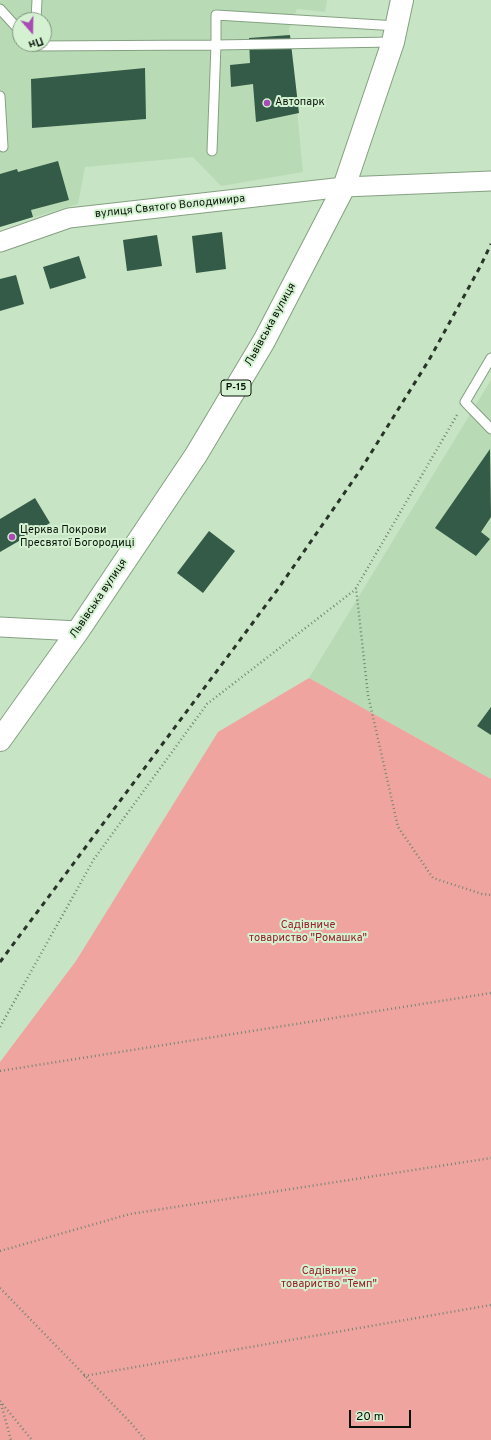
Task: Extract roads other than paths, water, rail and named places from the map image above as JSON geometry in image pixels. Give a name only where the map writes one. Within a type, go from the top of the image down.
[{"type":"main road","name":"Львівська вулиця","points":[[0,740],[78,631],[196,454],[264,341],[344,187],[395,34],[402,0]]},
{"type":"street","name":"вулиця Святого Володимира","points":[[0,242],[69,218],[344,187],[491,181]]},
{"type":"street","points":[[0,627],[78,631]]},
{"type":"lane","points":[[36,12],[37,0]]},
{"type":"lane","points":[[0,9],[12,22]]},
{"type":"lane","points":[[212,151],[216,15],[395,34]]},
{"type":"lane","points":[[52,45],[216,45],[395,34]]},
{"type":"lane","points":[[0,96],[3,147]]},
{"type":"lane","points":[[491,358],[465,402],[491,429]]},
{"type":"railway","points":[[0,962],[278,589],[361,469],[429,360],[491,244]]},
{"type":"place","name":"Автопарк","points":[[267,103]]},
{"type":"place","name":"Церква Покрови Пресвятої Богородиці","points":[[12,537]]},
{"type":"park label","name":"Садівниче товариство \"Ромашка\"","points":[[308,932]]},
{"type":"park label","name":"Садівниче товариство \"Темп\"","points":[[329,1278]]}]
